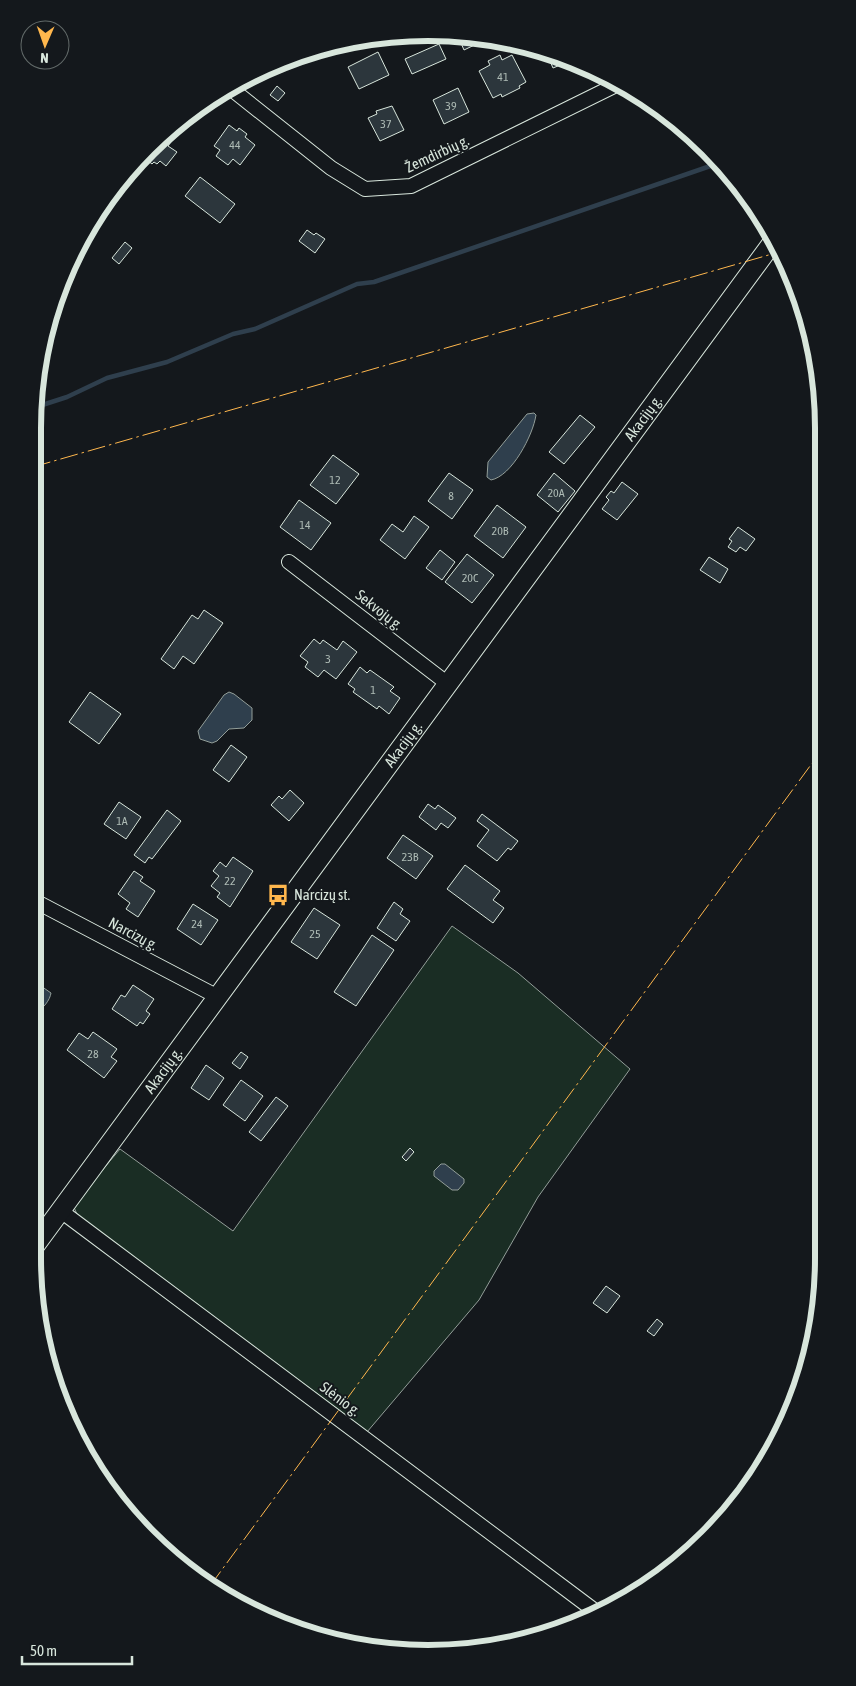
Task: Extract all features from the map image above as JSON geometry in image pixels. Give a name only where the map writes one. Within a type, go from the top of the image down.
[{"type":"street","name":"Žemdirbių g.","points":[[235,93],[331,168],[364,189],[411,186],[611,87]]},
{"type":"street","name":"Akacijų g.","points":[[41,1237],[769,247]]},
{"type":"street","name":"Sekvojų g.","points":[[289,562],[448,684]]},
{"type":"street","name":"Narcizų g.","points":[[41,904],[218,997]]},
{"type":"street","name":"Slėnio g.","points":[[61,1211],[591,1608]]},
{"type":"green space","points":[[452,926],[518,973],[630,1069],[538,1197],[479,1300],[367,1432],[79,1219],[73,1205],[120,1149],[233,1231]]},
{"type":"water","points":[[534,413],[536,415],[531,433],[520,454],[506,471],[499,477],[491,480],[487,477],[488,462],[527,414]]},
{"type":"water","points":[[229,692],[252,708],[252,720],[244,728],[229,729],[217,741],[212,743],[200,739],[198,731],[224,695]]},
{"type":"water","points":[[41,986],[51,993],[41,1009]]},
{"type":"water","points":[[441,1164],[445,1164],[464,1179],[464,1183],[458,1190],[452,1190],[434,1176],[434,1171]]},
{"type":"building","points":[[461,43],[475,45],[464,50]]},
{"type":"building","points":[[439,44],[446,59],[412,74],[405,59]]},
{"type":"building","points":[[378,52],[389,75],[359,89],[348,67]]},
{"type":"building","points":[[500,55],[502,60],[512,55],[526,82],[519,86],[520,88],[502,97],[501,94],[493,98],[479,71],[490,65],[488,61]]},
{"type":"building","points":[[550,61],[560,65],[553,68]]},
{"type":"building","points":[[277,86],[285,93],[278,101],[270,95]]},
{"type":"building","points":[[458,88],[469,112],[444,124],[433,100]]},
{"type":"building","points":[[392,106],[404,130],[380,141],[368,118],[377,114],[376,111]]},
{"type":"building","points":[[229,125],[237,131],[239,128],[247,134],[245,137],[255,145],[240,165],[233,159],[228,165],[216,156],[220,150],[214,146]]},
{"type":"building","points":[[170,140],[171,142],[168,146],[177,152],[166,166],[160,161],[157,164],[154,162],[152,164],[149,161]]},
{"type":"building","points":[[200,177],[235,204],[220,223],[185,196]]},
{"type":"building","points":[[307,230],[325,239],[315,253],[299,241]]},
{"type":"building","points":[[125,242],[132,248],[119,264],[112,258]]},
{"type":"building","points":[[580,415],[595,427],[564,464],[549,452]]},
{"type":"building","points":[[333,455],[359,474],[336,504],[310,485]]},
{"type":"building","points":[[449,473],[473,490],[452,519],[428,501]]},
{"type":"building","points":[[554,473],[575,491],[558,512],[537,495]]},
{"type":"building","points":[[622,482],[638,494],[617,520],[602,509],[609,500],[606,497],[611,491],[614,493]]},
{"type":"building","points":[[299,500],[331,523],[311,550],[280,527]]},
{"type":"building","points":[[497,505],[526,527],[503,558],[474,536]]},
{"type":"building","points":[[414,516],[429,527],[405,559],[380,540],[392,524],[403,532]]},
{"type":"building","points":[[738,527],[755,539],[746,551],[740,547],[736,552],[728,547],[732,541],[729,539]]},
{"type":"building","points":[[440,550],[455,562],[442,580],[426,568]]},
{"type":"building","points":[[467,554],[494,575],[472,603],[445,582]]},
{"type":"building","points":[[709,557],[728,569],[720,583],[700,570]]},
{"type":"building","points":[[204,610],[223,623],[194,664],[183,656],[174,669],[161,659],[192,615],[198,619]]},
{"type":"building","points":[[314,639],[320,644],[323,640],[337,650],[343,641],[357,652],[336,679],[324,670],[318,677],[305,667],[308,662],[300,656]]},
{"type":"building","points":[[360,667],[367,673],[370,670],[394,687],[390,691],[400,698],[389,714],[379,706],[377,709],[353,692],[355,689],[348,684]]},
{"type":"building","points":[[90,692],[121,714],[99,744],[69,722]]},
{"type":"building","points":[[231,745],[247,757],[229,782],[213,770]]},
{"type":"building","points":[[290,790],[304,803],[289,821],[271,805],[279,796],[282,799]]},
{"type":"building","points":[[119,802],[141,817],[126,839],[104,824]]},
{"type":"building","points":[[428,804],[435,809],[438,805],[456,818],[448,828],[441,823],[436,830],[419,817]]},
{"type":"building","points":[[167,810],[181,821],[152,859],[149,857],[145,863],[134,855]]},
{"type":"building","points":[[482,814],[518,841],[511,850],[508,848],[497,861],[477,846],[489,830],[477,821]]},
{"type":"building","points":[[403,835],[433,856],[416,879],[387,858]]},
{"type":"building","points":[[233,857],[253,871],[230,907],[217,897],[220,893],[211,886],[219,876],[213,871],[220,862],[226,867]]},
{"type":"building","points":[[465,865],[500,891],[493,900],[504,908],[493,923],[447,889]]},
{"type":"building","points":[[134,871],[143,877],[140,881],[155,891],[138,917],[126,909],[130,903],[118,894]]},
{"type":"building","points":[[394,902],[403,909],[400,914],[410,921],[396,941],[377,928]]},
{"type":"building","points":[[193,904],[218,920],[201,945],[177,929]]},
{"type":"building","points":[[314,908],[340,925],[317,959],[291,942]]},
{"type":"building","points":[[372,935],[394,950],[356,1006],[334,992]]},
{"type":"building","points":[[133,985],[154,999],[146,1011],[150,1014],[143,1024],[140,1022],[137,1026],[112,1009],[121,995],[125,997]]},
{"type":"building","points":[[93,1032],[117,1049],[111,1057],[117,1061],[104,1078],[67,1050],[79,1033],[88,1039]]},
{"type":"building","points":[[241,1052],[248,1057],[240,1069],[232,1063]]},
{"type":"building","points":[[206,1065],[224,1078],[209,1100],[191,1088]]},
{"type":"building","points":[[241,1080],[263,1096],[245,1121],[223,1105]]},
{"type":"building","points":[[276,1097],[288,1106],[261,1141],[249,1132]]},
{"type":"building","points":[[410,1148],[414,1152],[406,1161],[402,1157]]},
{"type":"building","points":[[606,1286],[620,1296],[607,1313],[593,1303]]},
{"type":"building","points":[[657,1319],[663,1324],[654,1336],[647,1331]]},
{"type":"waterway","points":[[42,405],[67,397],[107,378],[167,362],[233,334],[255,329],[357,284],[374,282],[712,166]]},
{"type":"power","points":[[41,465],[773,254]]},
{"type":"power","points":[[214,1581],[815,759]]},
{"type":"place","name":"Narcizų st.","points":[[278,895]]}]
